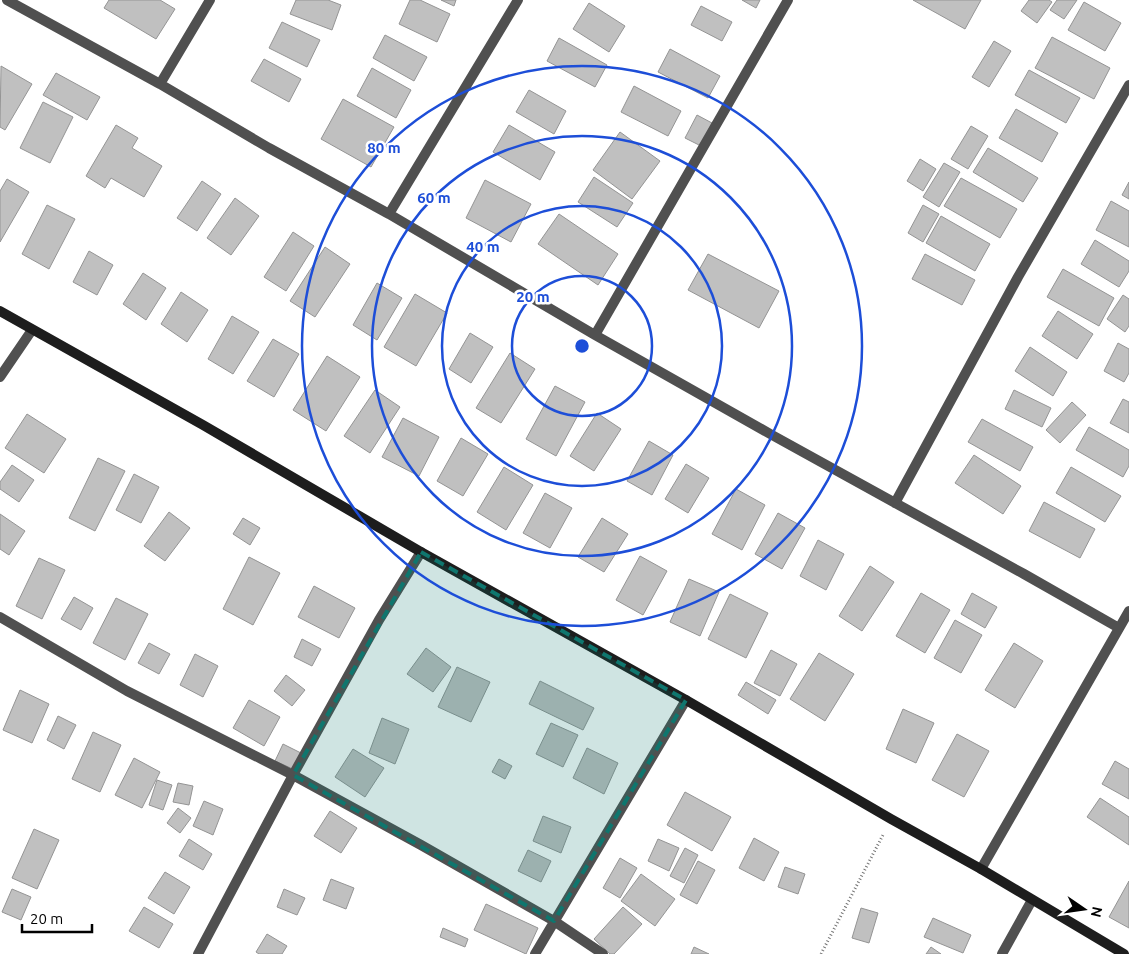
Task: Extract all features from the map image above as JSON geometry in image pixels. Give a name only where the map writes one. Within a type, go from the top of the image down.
[{"type":"street","points":[[7,0],[389,214],[595,335],[1119,628]]},
{"type":"street","points":[[160,84],[210,0]]},
{"type":"street","points":[[389,214],[518,0]]},
{"type":"street","points":[[595,335],[788,0]]},
{"type":"street","points":[[895,504],[1018,277],[1129,85]]},
{"type":"street","points":[[0,311],[203,425],[421,552],[686,700],[981,869],[1124,954]]},
{"type":"street","points":[[0,377],[32,330]]},
{"type":"street","points":[[198,954],[293,775],[379,620],[421,552]]},
{"type":"street","points":[[981,869],[1129,612]]},
{"type":"street","points":[[0,616],[126,691],[293,775],[421,845],[554,920],[603,954]]},
{"type":"street","points":[[535,954],[686,700]]},
{"type":"street","points":[[1002,954],[1032,900]]},
{"type":"path","points":[[820,954],[891,819]]},
{"type":"highlighted area","points":[[421,552],[686,700],[554,921],[293,775]]},
{"type":"building","points":[[109,0],[160,0],[175,9],[156,39],[104,8]]},
{"type":"building","points":[[296,0],[328,0],[341,5],[332,30],[290,14]]},
{"type":"building","points":[[410,0],[420,0],[450,14],[437,42],[399,24]]},
{"type":"building","points":[[441,0],[456,0],[454,6]]},
{"type":"building","points":[[742,0],[760,0],[756,8]]},
{"type":"building","points":[[913,0],[981,0],[965,29]]},
{"type":"building","points":[[1029,0],[1049,0],[1052,2],[1037,23],[1021,11]]},
{"type":"building","points":[[1057,0],[1077,0],[1064,19],[1050,10]]},
{"type":"building","points":[[1084,2],[1121,23],[1105,51],[1068,30]]},
{"type":"building","points":[[589,3],[625,26],[609,52],[573,29]]},
{"type":"building","points":[[701,6],[732,22],[722,41],[691,25]]},
{"type":"building","points":[[282,22],[320,40],[307,67],[269,48]]},
{"type":"building","points":[[385,35],[427,57],[414,81],[373,58]]},
{"type":"building","points":[[1052,37],[1110,68],[1094,99],[1035,68]]},
{"type":"building","points":[[559,38],[607,65],[595,87],[547,61]]},
{"type":"building","points":[[994,41],[1011,51],[989,87],[972,77]]},
{"type":"building","points":[[670,49],[720,76],[708,98],[658,72]]},
{"type":"building","points":[[264,59],[301,79],[289,102],[251,81]]},
{"type":"building","points":[[1,66],[32,84],[5,130],[0,127]]},
{"type":"building","points":[[372,68],[411,90],[396,118],[357,96]]},
{"type":"building","points":[[1029,70],[1080,98],[1066,123],[1015,95]]},
{"type":"building","points":[[56,73],[100,97],[87,120],[43,95]]},
{"type":"building","points":[[634,86],[681,111],[668,136],[621,112]]},
{"type":"building","points":[[529,90],[566,111],[554,134],[516,112]]},
{"type":"building","points":[[343,99],[394,127],[371,167],[321,139]]},
{"type":"building","points":[[43,102],[73,117],[50,163],[20,148]]},
{"type":"building","points":[[1016,109],[1058,133],[1042,162],[999,138]]},
{"type":"building","points":[[697,115],[712,123],[701,146],[685,138]]},
{"type":"building","points":[[116,125],[138,138],[132,148],[162,166],[144,197],[111,178],[105,188],[86,176]]},
{"type":"building","points":[[509,125],[555,152],[540,180],[493,152]]},
{"type":"building","points":[[971,126],[988,136],[968,169],[951,159]]},
{"type":"building","points":[[620,132],[660,161],[632,199],[593,170]]},
{"type":"building","points":[[988,148],[1038,178],[1023,202],[973,172]]},
{"type":"building","points":[[920,159],[936,169],[923,191],[907,181]]},
{"type":"building","points":[[944,163],[960,172],[939,207],[923,197]]},
{"type":"building","points":[[594,177],[633,203],[617,227],[578,202]]},
{"type":"building","points":[[961,178],[1017,209],[1000,238],[944,206]]},
{"type":"building","points":[[7,179],[29,192],[0,242],[0,191]]},
{"type":"building","points":[[485,180],[531,204],[511,242],[466,218]]},
{"type":"building","points":[[202,181],[221,194],[197,231],[177,218]]},
{"type":"building","points":[[1129,182],[1129,199],[1122,195]]},
{"type":"building","points":[[235,198],[259,216],[231,255],[207,238]]},
{"type":"building","points":[[1111,201],[1129,211],[1129,247],[1096,230]]},
{"type":"building","points":[[47,205],[75,219],[49,269],[22,254]]},
{"type":"building","points":[[923,205],[939,214],[923,242],[908,233]]},
{"type":"building","points":[[559,214],[618,254],[598,285],[538,244]]},
{"type":"building","points":[[941,216],[990,244],[975,271],[926,243]]},
{"type":"building","points":[[293,232],[314,246],[286,291],[264,277]]},
{"type":"building","points":[[1095,240],[1129,261],[1129,271],[1119,287],[1081,264]]},
{"type":"building","points":[[325,247],[350,264],[315,317],[290,301]]},
{"type":"building","points":[[89,251],[113,265],[97,295],[73,282]]},
{"type":"building","points":[[708,254],[779,291],[759,328],[688,290]]},
{"type":"building","points":[[925,254],[975,280],[962,305],[912,279]]},
{"type":"building","points":[[1063,269],[1114,298],[1099,326],[1047,297]]},
{"type":"building","points":[[143,273],[166,288],[146,320],[123,304]]},
{"type":"building","points":[[377,283],[402,298],[377,340],[353,325]]},
{"type":"building","points":[[181,292],[208,310],[187,342],[161,324]]},
{"type":"building","points":[[415,294],[447,313],[416,366],[384,347]]},
{"type":"building","points":[[1123,295],[1129,299],[1129,326],[1125,332],[1107,319]]},
{"type":"building","points":[[1058,311],[1093,334],[1077,359],[1042,336]]},
{"type":"building","points":[[232,316],[259,332],[233,374],[208,359]]},
{"type":"building","points":[[470,333],[493,347],[471,383],[449,369]]},
{"type":"building","points":[[273,339],[299,354],[274,397],[247,381]]},
{"type":"building","points":[[1118,343],[1129,349],[1129,373],[1124,382],[1104,371]]},
{"type":"building","points":[[1030,347],[1067,372],[1053,396],[1015,371]]},
{"type":"building","points":[[510,353],[535,369],[501,423],[476,408]]},
{"type":"building","points":[[327,356],[360,377],[326,431],[293,410]]},
{"type":"building","points":[[555,386],[585,402],[556,456],[526,439]]},
{"type":"building","points":[[375,390],[400,407],[370,453],[344,436]]},
{"type":"building","points":[[1014,390],[1051,408],[1042,427],[1005,409]]},
{"type":"building","points":[[1123,399],[1129,402],[1129,433],[1110,423]]},
{"type":"building","points":[[1072,402],[1086,415],[1060,443],[1046,430]]},
{"type":"building","points":[[597,413],[621,429],[594,471],[570,456]]},
{"type":"building","points":[[27,414],[66,439],[44,473],[5,448]]},
{"type":"building","points":[[403,418],[439,437],[419,476],[382,457]]},
{"type":"building","points":[[982,419],[1033,447],[1020,471],[968,442]]},
{"type":"building","points":[[1089,427],[1129,450],[1129,466],[1123,477],[1076,450]]},
{"type":"building","points":[[461,438],[488,454],[463,496],[437,481]]},
{"type":"building","points":[[649,441],[673,455],[652,495],[627,481]]},
{"type":"building","points":[[974,455],[1021,486],[1003,514],[955,483]]},
{"type":"building","points":[[98,458],[125,471],[95,531],[69,518]]},
{"type":"building","points":[[686,464],[709,478],[688,513],[665,499]]},
{"type":"building","points":[[12,465],[34,480],[19,502],[0,489],[0,482]]},
{"type":"building","points":[[504,467],[533,485],[506,530],[477,512]]},
{"type":"building","points":[[1071,467],[1121,496],[1105,522],[1056,493]]},
{"type":"building","points":[[134,474],[159,487],[141,523],[116,510]]},
{"type":"building","points":[[736,489],[765,505],[742,550],[712,534]]},
{"type":"building","points":[[545,493],[572,508],[550,548],[523,533]]},
{"type":"building","points":[[1044,502],[1095,529],[1080,558],[1029,531]]},
{"type":"building","points":[[169,512],[190,528],[165,561],[144,546]]},
{"type":"building","points":[[778,513],[805,528],[782,569],[755,554]]},
{"type":"building","points":[[0,514],[25,531],[9,555],[0,549]]},
{"type":"building","points":[[243,518],[260,528],[250,545],[233,534]]},
{"type":"building","points":[[602,518],[628,534],[604,572],[578,557]]},
{"type":"building","points":[[818,540],[844,554],[826,590],[800,576]]},
{"type":"building","points":[[640,556],[667,571],[643,615],[616,600]]},
{"type":"building","points":[[249,557],[280,573],[253,625],[223,609]]},
{"type":"building","points":[[39,558],[65,570],[42,619],[16,606]]},
{"type":"building","points":[[870,566],[894,582],[862,631],[839,616]]},
{"type":"building","points":[[689,579],[719,592],[700,636],[670,622]]},
{"type":"building","points":[[314,586],[355,608],[339,638],[298,617]]},
{"type":"building","points":[[921,593],[950,610],[925,653],[896,636]]},
{"type":"building","points":[[972,593],[997,607],[985,628],[961,614]]},
{"type":"building","points":[[730,594],[768,613],[746,658],[708,639]]},
{"type":"building","points":[[74,597],[93,608],[81,630],[61,619]]},
{"type":"building","points":[[116,598],[148,614],[125,660],[93,643]]},
{"type":"building","points":[[955,620],[982,635],[961,673],[934,658]]},
{"type":"building","points":[[302,639],[321,649],[312,666],[294,657]]},
{"type":"building","points":[[149,643],[170,654],[159,674],[138,663]]},
{"type":"building","points":[[1014,643],[1043,661],[1015,708],[985,690]]},
{"type":"building","points":[[426,648],[451,667],[433,692],[407,674]]},
{"type":"building","points":[[771,650],[797,664],[780,696],[754,683]]},
{"type":"building","points":[[819,653],[854,674],[825,721],[790,699]]},
{"type":"building","points":[[195,654],[218,666],[203,697],[180,685]]},
{"type":"building","points":[[457,667],[490,682],[471,722],[438,707]]},
{"type":"building","points":[[286,675],[305,690],[292,706],[274,691]]},
{"type":"building","points":[[540,681],[594,708],[583,730],[529,704]]},
{"type":"building","points":[[746,682],[776,700],[768,714],[738,695]]},
{"type":"building","points":[[20,690],[49,704],[32,743],[3,730]]},
{"type":"building","points":[[249,700],[280,717],[264,746],[233,728]]},
{"type":"building","points":[[903,709],[934,723],[916,763],[886,749]]},
{"type":"building","points":[[58,716],[76,725],[64,749],[47,740]]},
{"type":"building","points":[[382,718],[409,729],[395,764],[369,753]]},
{"type":"building","points":[[551,723],[578,735],[563,767],[536,754]]},
{"type":"building","points":[[93,732],[121,745],[100,792],[72,779]]},
{"type":"building","points":[[957,734],[989,751],[964,797],[932,780]]},
{"type":"building","points":[[283,744],[301,753],[293,769],[275,761]]},
{"type":"building","points":[[587,748],[618,763],[604,794],[573,778]]},
{"type":"building","points":[[353,749],[384,768],[365,797],[335,777]]},
{"type":"building","points":[[134,758],[160,772],[142,808],[115,795]]},
{"type":"building","points":[[499,759],[512,766],[505,779],[492,772]]},
{"type":"building","points":[[1115,761],[1129,769],[1129,799],[1102,784]]},
{"type":"building","points":[[157,780],[172,785],[163,810],[149,805]]},
{"type":"building","points":[[178,783],[193,786],[189,805],[173,802]]},
{"type":"building","points":[[685,792],[731,817],[712,851],[667,825]]},
{"type":"building","points":[[1100,798],[1129,817],[1129,845],[1087,817]]},
{"type":"building","points":[[204,801],[223,809],[213,835],[193,826]]},
{"type":"building","points":[[178,808],[191,818],[180,833],[167,823]]},
{"type":"building","points":[[330,811],[357,828],[341,853],[314,836]]},
{"type":"building","points":[[543,816],[571,827],[561,853],[533,841]]},
{"type":"building","points":[[34,829],[59,840],[37,889],[12,878]]},
{"type":"building","points":[[754,838],[779,852],[764,881],[739,868]]},
{"type":"building","points":[[189,839],[212,854],[203,870],[179,856]]},
{"type":"building","points":[[658,839],[679,848],[669,871],[648,861]]},
{"type":"building","points":[[685,848],[698,855],[684,883],[670,876]]},
{"type":"building","points":[[528,850],[551,861],[541,882],[518,871]]},
{"type":"building","points":[[620,858],[637,868],[620,898],[603,888]]},
{"type":"building","points":[[698,861],[715,870],[697,904],[680,895]]},
{"type":"building","points":[[785,867],[805,874],[798,894],[778,887]]},
{"type":"building","points":[[165,872],[190,887],[174,914],[148,898]]},
{"type":"building","points":[[641,874],[675,899],[655,926],[621,901]]},
{"type":"building","points":[[331,879],[354,888],[346,909],[323,900]]},
{"type":"building","points":[[1129,881],[1129,928],[1109,917]]},
{"type":"building","points":[[12,889],[31,897],[21,920],[2,912]]},
{"type":"building","points":[[284,889],[305,898],[297,915],[277,907]]},
{"type":"building","points":[[486,904],[538,928],[526,954],[474,930]]},
{"type":"building","points":[[144,907],[173,924],[159,948],[129,931]]},
{"type":"building","points":[[623,907],[642,924],[614,954],[610,954],[594,939]]},
{"type":"building","points":[[861,908],[878,913],[869,943],[852,938]]},
{"type":"building","points":[[933,918],[971,935],[963,953],[924,937]]},
{"type":"building","points":[[443,928],[468,939],[465,947],[440,937]]},
{"type":"building","points":[[267,934],[287,946],[282,954],[259,954],[256,952]]},
{"type":"building","points":[[694,947],[709,954],[691,954]]},
{"type":"building","points":[[931,947],[941,954],[926,954]]}]
